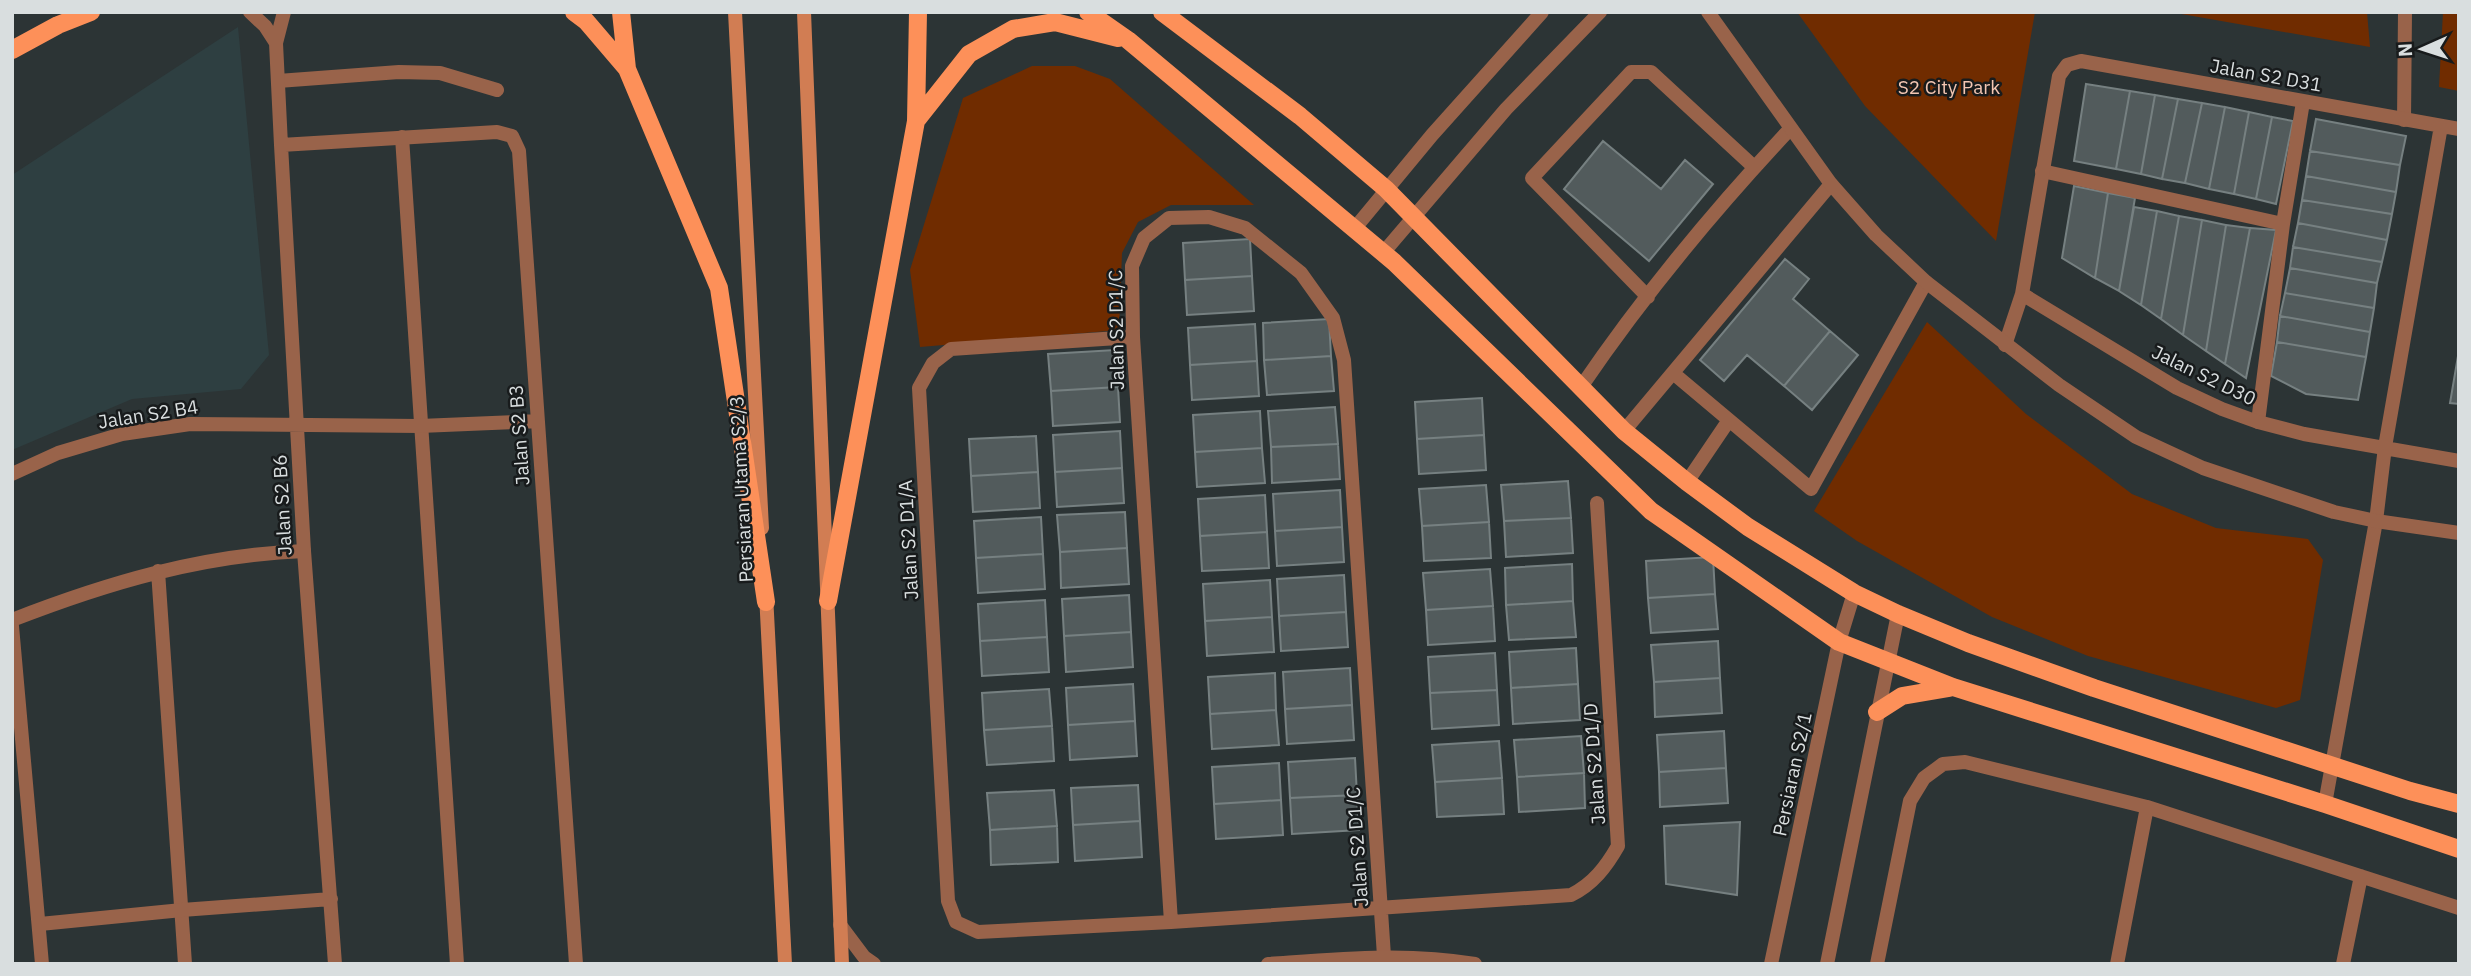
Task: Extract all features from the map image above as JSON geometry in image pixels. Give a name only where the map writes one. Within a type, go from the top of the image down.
[{"type":"main road","points":[[12,50],[58,25],[90,12]]},
{"type":"main road","points":[[574,12],[586,21],[626,69],[719,288],[766,602]]},
{"type":"main road","points":[[621,12],[626,69]]},
{"type":"main road","name":"Persiaran Utama S2/3","points":[[735,12],[785,964]]},
{"type":"main road","points":[[804,12],[842,964]]},
{"type":"main road","points":[[828,601],[916,121],[918,12]]},
{"type":"main road","points":[[1088,12],[1128,40],[1355,228],[1651,511],[1839,642],[1952,687],[2459,849]]},
{"type":"main road","points":[[1162,12],[1300,116],[1386,189],[1624,430],[1686,482],[1748,527],[1854,593],[1898,614],[2082,684],[2459,804]]},
{"type":"main road","points":[[916,121],[969,54],[1013,29],[1055,22],[1128,40]]},
{"type":"main road","points":[[1877,712],[1902,696],[1952,687]]},
{"type":"street","points":[[250,12],[265,26],[276,43]]},
{"type":"street","name":"Jalan S2 B6","points":[[284,12],[276,43],[281,145],[304,551],[335,964]]},
{"type":"street","points":[[1355,228],[1542,12]]},
{"type":"street","points":[[1383,253],[1506,109],[1600,12]]},
{"type":"street","points":[[1708,12],[1831,184],[1876,235],[1926,282],[2059,385],[2136,437],[2203,468],[2334,512],[2376,522],[2459,533]]},
{"type":"street","points":[[2404,12],[2404,120]]},
{"type":"street","name":"Jalan S2 D31","points":[[2042,172],[2059,76],[2067,65],[2081,61],[2459,129]]},
{"type":"street","points":[[278,81],[399,72],[440,73],[497,90]]},
{"type":"street","points":[[1648,297],[1532,178],[1631,72],[1651,72],[1754,167]]},
{"type":"street","points":[[2258,422],[2283,224],[2303,102]]},
{"type":"street","points":[[2325,804],[2376,522],[2385,447],[2441,126]]},
{"type":"street","points":[[1581,387],[1648,297],[1754,167],[1790,129]]},
{"type":"street","name":"Jalan S2 B3","points":[[281,145],[497,132],[512,136],[519,151],[576,964]]},
{"type":"street","points":[[402,137],[457,964]]},
{"type":"street","points":[[2005,345],[2022,295],[2042,172],[2283,224]]},
{"type":"street","points":[[1624,430],[1831,184]]},
{"type":"street","name":"Jalan S2 D1/C","points":[[1171,922],[1133,337],[1132,266],[1144,238],[1169,218],[1209,217],[1245,228],[1301,273],[1333,318],[1344,360],[1384,956]]},
{"type":"street","points":[[1673,373],[1811,489],[1926,282]]},
{"type":"street","name":"Jalan S2 D30","points":[[2022,295],[2178,388],[2222,409],[2304,434],[2459,461]]},
{"type":"street","name":"Jalan S2 D1/A","points":[[957,922],[948,901],[919,388],[933,363],[951,349],[1133,337]]},
{"type":"street","points":[[1686,482],[1729,419]]},
{"type":"street","name":"Jalan S2 B4","points":[[12,474],[58,453],[122,434],[190,424],[420,426],[537,421]]},
{"type":"street","name":"Jalan S2 D1/D","points":[[957,922],[978,932],[1171,922],[1571,895],[1589,886],[1618,846],[1597,503]]},
{"type":"street","points":[[12,620],[85,592],[158,571],[274,552],[304,551]]},
{"type":"street","points":[[158,571],[185,964]]},
{"type":"street","name":"Persiaran S2/1","points":[[1771,964],[1839,642],[1854,593]]},
{"type":"street","points":[[1827,964],[1898,614]]},
{"type":"street","points":[[12,626],[42,964]]},
{"type":"street","points":[[1877,964],[1909,801],[1924,778],[1943,764],[1965,762],[2147,807],[2459,908]]},
{"type":"street","points":[[2117,964],[2147,807]]},
{"type":"street","points":[[2343,964],[2361,876]]},
{"type":"street","points":[[40,924],[331,899]]},
{"type":"street","points":[[840,925],[864,957],[874,964]]},
{"type":"street","points":[[1268,964],[1384,956],[1436,957],[1475,964]]},
{"type":"shaded area","points":[[238,27],[269,355],[241,389],[132,399],[12,450],[12,175]]},
{"type":"green space","name":"S2 City Park","points":[[1797,12],[2035,12],[1996,241],[1865,106]]},
{"type":"green space","points":[[2170,12],[2367,12],[2370,47]]},
{"type":"green space","points":[[2443,12],[2459,12],[2459,91],[2439,87]]},
{"type":"green space","points":[[1032,66],[1075,66],[1110,79],[1254,205],[1171,205],[1138,222],[1122,253],[1119,330],[920,347],[910,270],[963,98]]},
{"type":"green space","points":[[1927,322],[2026,414],[2132,494],[2216,528],[2308,539],[2323,560],[2300,700],[2276,708],[2088,656],[1992,617],[1857,541],[1814,511]]},
{"type":"building","points":[[2086,84],[2130,91],[2116,169],[2074,161]]},
{"type":"building","points":[[2130,91],[2155,95],[2141,174],[2116,169]]},
{"type":"building","points":[[2155,95],[2178,99],[2162,179],[2141,174]]},
{"type":"building","points":[[2178,99],[2202,103],[2185,183],[2162,179]]},
{"type":"building","points":[[2202,103],[2225,107],[2209,189],[2185,183]]},
{"type":"building","points":[[2225,107],[2249,112],[2234,194],[2209,189]]},
{"type":"building","points":[[2249,112],[2272,117],[2256,199],[2234,194]]},
{"type":"building","points":[[2272,117],[2293,121],[2276,204],[2256,199]]},
{"type":"building","points":[[2316,119],[2406,136],[2400,165],[2310,151]]},
{"type":"building","points":[[1603,141],[1661,189],[1685,160],[1713,184],[1649,261],[1564,189]]},
{"type":"building","points":[[2310,151],[2400,165],[2396,192],[2306,176]]},
{"type":"building","points":[[2306,176],[2396,192],[2392,214],[2302,200]]},
{"type":"building","points":[[2074,186],[2108,193],[2095,278],[2062,258]]},
{"type":"building","points":[[2108,193],[2135,198],[2119,291],[2095,278]]},
{"type":"building","points":[[2302,200],[2392,214],[2387,240],[2298,223]]},
{"type":"building","points":[[2134,207],[2157,211],[2141,305],[2119,291]]},
{"type":"building","points":[[2157,211],[2179,216],[2161,319],[2141,305]]},
{"type":"building","points":[[2179,216],[2202,220],[2183,335],[2161,319]]},
{"type":"building","points":[[2202,220],[2226,225],[2206,351],[2183,335]]},
{"type":"building","points":[[2298,223],[2387,240],[2382,262],[2293,247]]},
{"type":"building","points":[[2226,225],[2250,228],[2225,364],[2206,351]]},
{"type":"building","points":[[2250,228],[2276,230],[2246,378],[2225,364]]},
{"type":"building","points":[[1250,239],[1252,276],[1185,280],[1183,243]]},
{"type":"building","points":[[2293,247],[2382,262],[2377,283],[2290,268]]},
{"type":"building","points":[[1785,259],[1809,279],[1793,299],[1830,331],[1784,386],[1747,355],[1724,381],[1700,360]]},
{"type":"building","points":[[2290,268],[2377,283],[2374,308],[2285,293]]},
{"type":"building","points":[[1252,276],[1254,311],[1187,315],[1185,280]]},
{"type":"building","points":[[2285,293],[2374,308],[2370,332],[2280,316]]},
{"type":"building","points":[[2280,316],[2370,332],[2366,357],[2277,342]]},
{"type":"building","points":[[1329,319],[1331,356],[1264,360],[1263,323]]},
{"type":"building","points":[[1255,324],[1257,361],[1190,365],[1188,328]]},
{"type":"building","points":[[1830,331],[1858,355],[1812,410],[1784,386]]},
{"type":"building","points":[[2277,342],[2366,357],[2358,400],[2306,394],[2271,376]]},
{"type":"building","points":[[1115,350],[1118,387],[1051,391],[1048,354]]},
{"type":"building","points":[[1331,356],[1334,391],[1267,395],[1264,360]]},
{"type":"building","points":[[2459,356],[2459,404],[2450,403]]},
{"type":"building","points":[[1257,361],[1259,396],[1192,400],[1190,365]]},
{"type":"building","points":[[1118,387],[1120,422],[1053,426],[1051,391]]},
{"type":"building","points":[[1482,398],[1484,435],[1417,439],[1415,402]]},
{"type":"building","points":[[1335,407],[1338,444],[1271,447],[1268,411]]},
{"type":"building","points":[[1260,411],[1262,448],[1195,452],[1193,415]]},
{"type":"building","points":[[1120,431],[1122,468],[1055,472],[1053,435]]},
{"type":"building","points":[[1484,435],[1486,470],[1419,474],[1417,439]]},
{"type":"building","points":[[1036,436],[1038,472],[971,476],[969,439]]},
{"type":"building","points":[[1338,444],[1340,479],[1272,483],[1271,447]]},
{"type":"building","points":[[1262,448],[1265,483],[1197,487],[1195,452]]},
{"type":"building","points":[[1122,468],[1124,503],[1057,507],[1055,472]]},
{"type":"building","points":[[1038,472],[1040,508],[973,512],[971,476]]},
{"type":"building","points":[[1568,481],[1571,518],[1504,521],[1501,485]]},
{"type":"building","points":[[1486,485],[1489,522],[1422,526],[1419,489]]},
{"type":"building","points":[[1340,490],[1342,527],[1275,531],[1273,494]]},
{"type":"building","points":[[1265,495],[1267,532],[1200,536],[1198,499]]},
{"type":"building","points":[[1125,512],[1127,548],[1060,552],[1057,515]]},
{"type":"building","points":[[1041,517],[1043,554],[976,558],[974,521]]},
{"type":"building","points":[[1571,518],[1573,553],[1506,557],[1504,521]]},
{"type":"building","points":[[1489,522],[1491,558],[1424,561],[1422,526]]},
{"type":"building","points":[[1342,527],[1344,562],[1277,566],[1275,531]]},
{"type":"building","points":[[1267,532],[1269,568],[1202,571],[1200,536]]},
{"type":"building","points":[[1127,548],[1129,584],[1061,588],[1060,552]]},
{"type":"building","points":[[1043,554],[1045,589],[978,593],[976,558]]},
{"type":"building","points":[[1713,557],[1715,594],[1648,598],[1646,561]]},
{"type":"building","points":[[1572,564],[1573,601],[1506,605],[1505,568]]},
{"type":"building","points":[[1490,569],[1493,606],[1426,610],[1423,573]]},
{"type":"building","points":[[1344,575],[1346,612],[1279,616],[1277,579]]},
{"type":"building","points":[[1270,580],[1272,617],[1205,621],[1203,584]]},
{"type":"building","points":[[1715,594],[1718,629],[1651,633],[1648,598]]},
{"type":"building","points":[[1129,595],[1131,632],[1064,636],[1062,599]]},
{"type":"building","points":[[1045,600],[1047,637],[980,641],[978,604]]},
{"type":"building","points":[[1573,601],[1576,637],[1509,640],[1506,605]]},
{"type":"building","points":[[1493,606],[1495,641],[1428,645],[1426,610]]},
{"type":"building","points":[[1346,612],[1348,647],[1281,651],[1279,616]]},
{"type":"building","points":[[1272,617],[1274,652],[1207,656],[1205,621]]},
{"type":"building","points":[[1131,632],[1133,667],[1066,672],[1064,636]]},
{"type":"building","points":[[1047,637],[1049,672],[982,676],[980,641]]},
{"type":"building","points":[[1718,641],[1720,678],[1654,682],[1651,645]]},
{"type":"building","points":[[1576,648],[1578,684],[1511,688],[1509,652]]},
{"type":"building","points":[[1495,653],[1497,690],[1430,693],[1428,657]]},
{"type":"building","points":[[1350,668],[1352,705],[1285,709],[1283,672]]},
{"type":"building","points":[[1275,673],[1276,710],[1210,714],[1208,677]]},
{"type":"building","points":[[1720,678],[1722,713],[1655,717],[1654,682]]},
{"type":"building","points":[[1133,684],[1135,721],[1068,725],[1066,688]]},
{"type":"building","points":[[1578,684],[1580,720],[1513,724],[1511,688]]},
{"type":"building","points":[[1049,689],[1052,726],[984,730],[982,693]]},
{"type":"building","points":[[1497,690],[1499,725],[1432,729],[1430,693]]},
{"type":"building","points":[[1352,705],[1354,740],[1287,744],[1285,709]]},
{"type":"building","points":[[1276,710],[1279,745],[1212,749],[1210,714]]},
{"type":"building","points":[[1135,721],[1137,756],[1070,760],[1068,725]]},
{"type":"building","points":[[1052,726],[1054,761],[987,765],[984,730]]},
{"type":"building","points":[[1724,731],[1726,768],[1659,772],[1657,735]]},
{"type":"building","points":[[1581,736],[1584,773],[1517,777],[1514,740]]},
{"type":"building","points":[[1499,741],[1502,778],[1435,782],[1432,745]]},
{"type":"building","points":[[1355,758],[1357,795],[1290,798],[1288,762]]},
{"type":"building","points":[[1279,763],[1281,800],[1214,804],[1212,767]]},
{"type":"building","points":[[1726,768],[1728,803],[1660,807],[1659,772]]},
{"type":"building","points":[[1584,773],[1585,808],[1519,812],[1517,777]]},
{"type":"building","points":[[1502,778],[1504,814],[1437,817],[1435,782]]},
{"type":"building","points":[[1138,785],[1140,821],[1073,825],[1071,788]]},
{"type":"building","points":[[1054,790],[1057,826],[990,830],[987,793]]},
{"type":"building","points":[[1357,795],[1359,830],[1292,834],[1290,798]]},
{"type":"building","points":[[1281,800],[1283,835],[1216,839],[1214,804]]},
{"type":"building","points":[[1140,821],[1142,857],[1075,861],[1073,825]]},
{"type":"building","points":[[1740,822],[1737,895],[1666,884],[1664,826]]},
{"type":"building","points":[[1057,826],[1058,862],[991,865],[990,830]]}]
